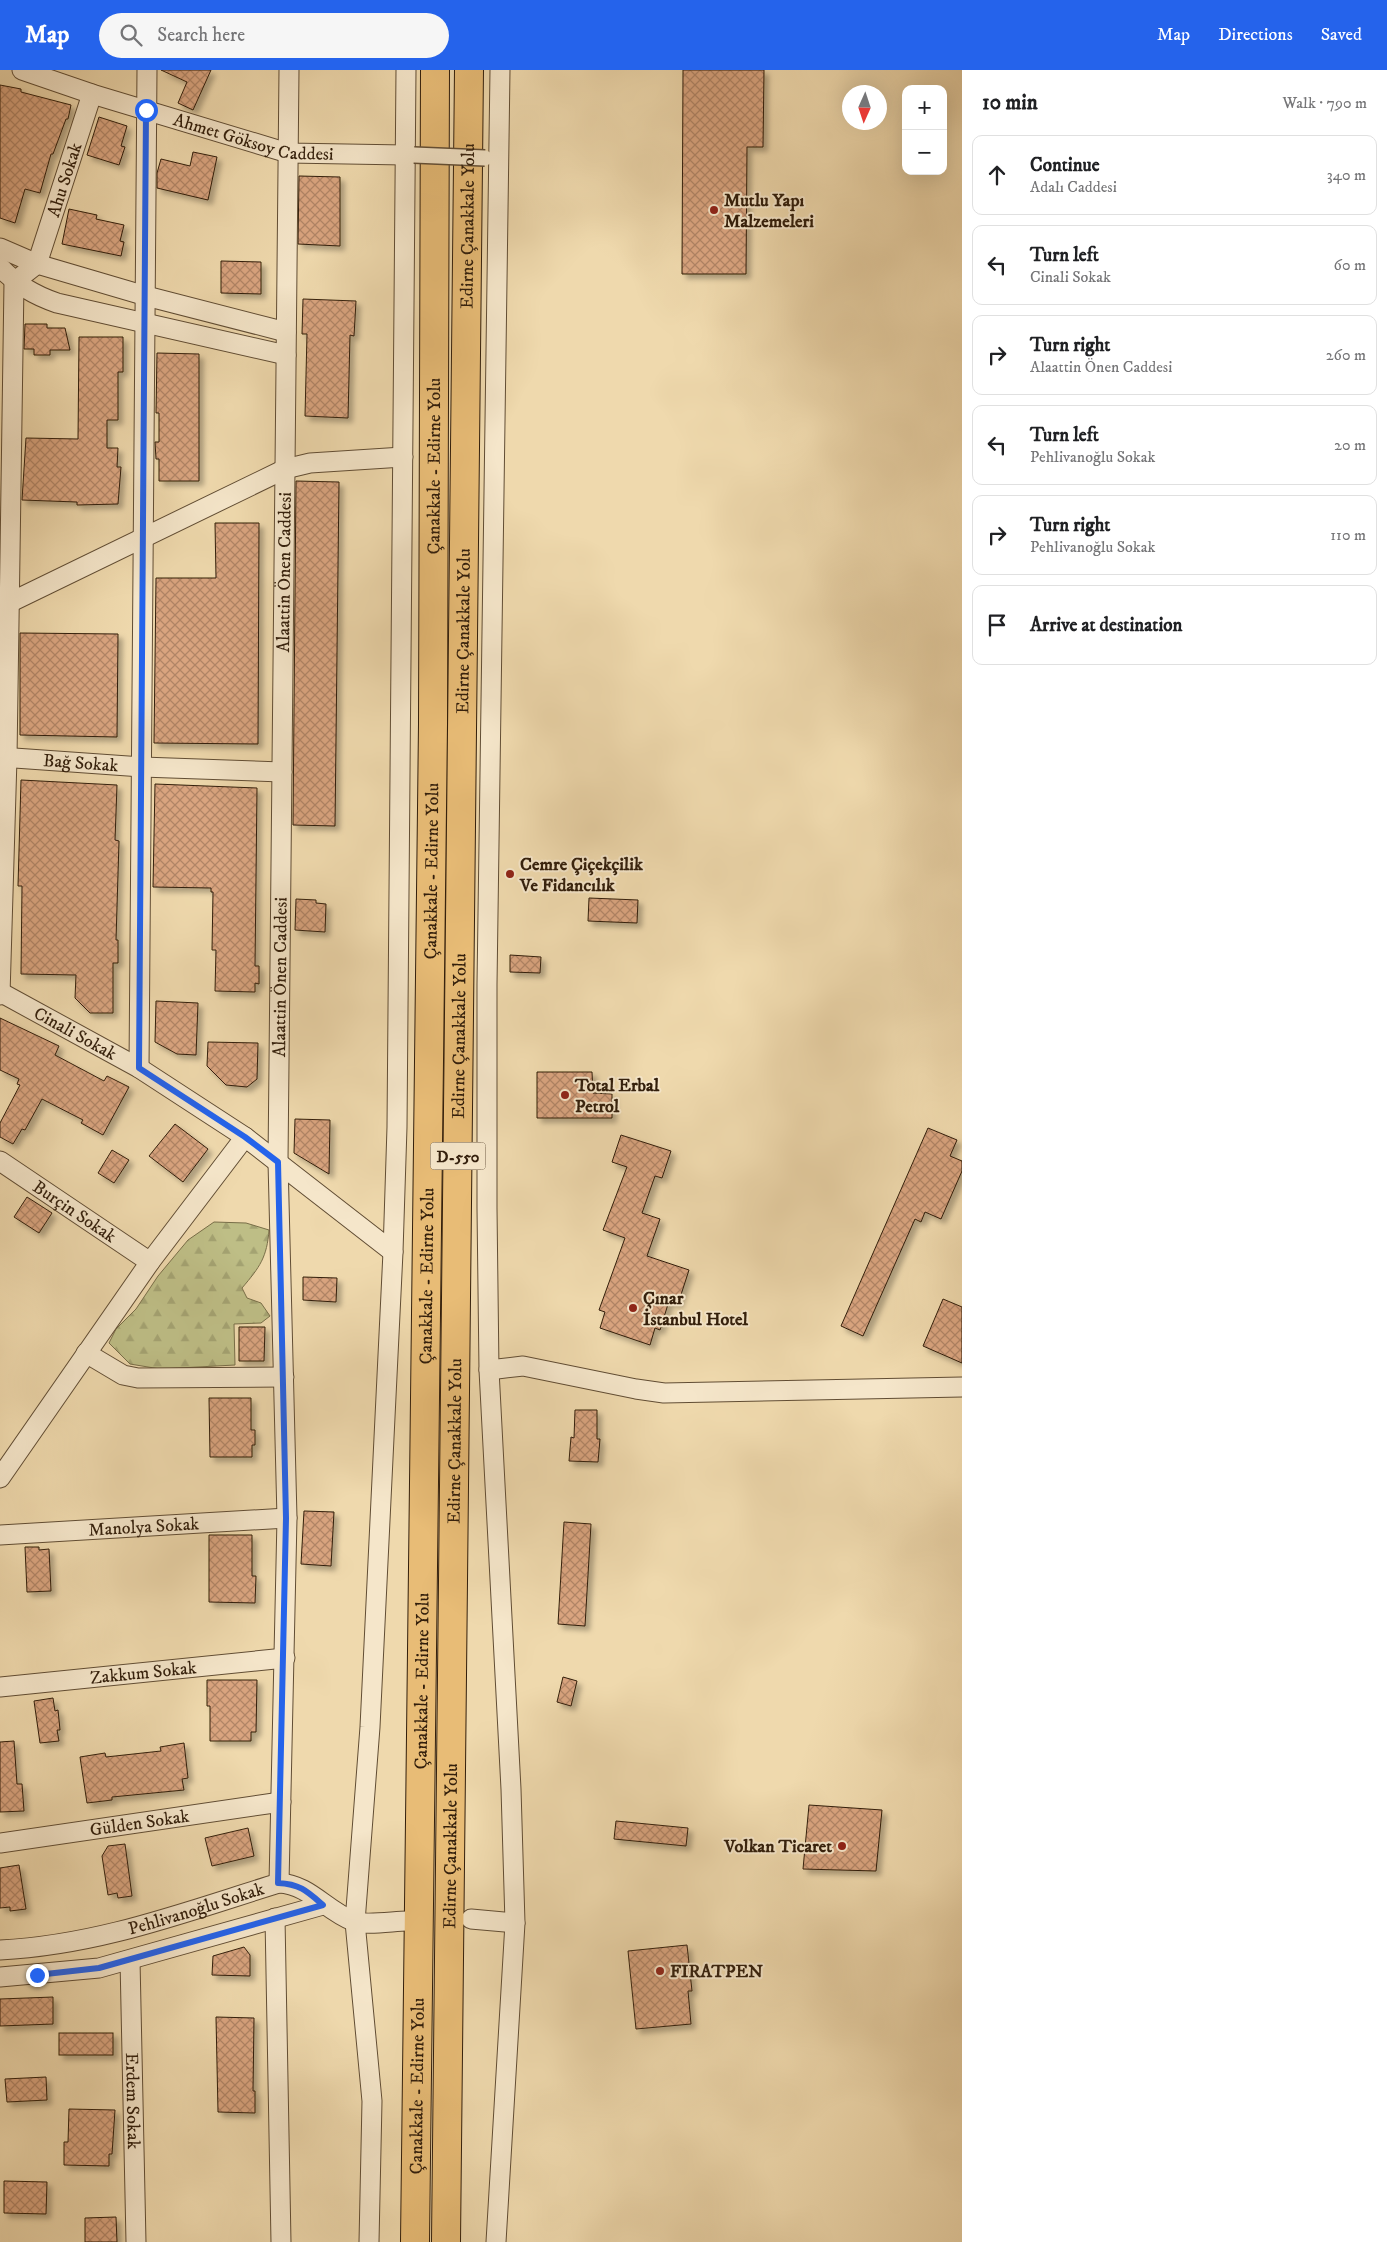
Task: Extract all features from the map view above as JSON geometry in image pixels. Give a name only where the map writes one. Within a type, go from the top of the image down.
[{"type":"highway","name":"Çanakkale - Edirne Yolu","points":[[414,2235],[432,724],[418,155],[435,70]]},
{"type":"highway","name":"Edirne Çanakkale Yolu","points":[[446,2234],[469,70]]},
{"type":"street","name":"Ahmet Göksoy Caddesi","points":[[22,70],[92,94],[288,153],[418,155]]},
{"type":"street","points":[[139,1068],[147,70]]},
{"type":"street","name":"Alaattin Önen Caddesi","points":[[278,1883],[285,1658],[286,1518],[278,1162],[289,70]]},
{"type":"street","points":[[369,2242],[372,2101],[355,1922],[370,1726],[393,1252],[397,1117],[403,457],[418,155],[406,70]]},
{"type":"street","points":[[496,2242],[515,1924],[511,1789],[489,1370],[487,1208],[487,984],[500,70]]},
{"type":"street","name":"Ahu Sokak","points":[[37,264],[92,94]]},
{"type":"street","points":[[418,155],[485,158]]},
{"type":"street","points":[[467,200],[498,199]]},
{"type":"street","points":[[0,248],[37,264],[146,296],[286,332]]},
{"type":"street","points":[[14,282],[37,264]]},
{"type":"street","points":[[0,267],[14,282],[39,297],[57,303],[286,355]]},
{"type":"street","points":[[0,993],[4,758],[4,603],[14,282]]},
{"type":"street","points":[[4,603],[142,539],[285,469],[310,463],[403,457]]},
{"type":"street","name":"Bağ Sokak","points":[[4,758],[142,767],[282,772]]},
{"type":"street","points":[[460,982],[487,984]]},
{"type":"street","name":"Cinali Sokak","points":[[0,993],[139,1068],[245,1137],[393,1252]]},
{"type":"street","points":[[0,1478],[150,1262],[245,1137]]},
{"type":"street","name":"Burçin Sokak","points":[[0,1161],[150,1262]]},
{"type":"street","points":[[457,1215],[487,1208]]},
{"type":"street","points":[[86,1353],[123,1375],[138,1378],[284,1377]]},
{"type":"street","points":[[489,1370],[523,1366],[636,1390],[664,1393],[962,1387]]},
{"type":"street","name":"Manolya Sokak","points":[[0,1535],[286,1518]]},
{"type":"street","name":"Zakkum Sokak","points":[[0,1687],[285,1658]]},
{"type":"street","name":"Gülden Sokak","points":[[0,1843],[281,1802]]},
{"type":"street","name":"Pehlivanoğlu Sokak","points":[[0,1950],[60,1945],[94,1939],[278,1883],[291,1884],[303,1888],[323,1905]]},
{"type":"street","points":[[323,1905],[355,1922],[407,1921]]},
{"type":"street","name":"Pehlivanoğlu Sokak","points":[[0,1978],[99,1968],[323,1905]]},
{"type":"street","points":[[275,1918],[281,2242]]},
{"type":"street","points":[[471,1919],[515,1924]]},
{"type":"street","name":"Erdem Sokak","points":[[130,1960],[136,2242]]},
{"type":"green space","points":[[214,1222],[246,1223],[269,1230],[262,1261],[242,1288],[247,1298],[261,1303],[270,1316],[261,1323],[234,1324],[235,1365],[160,1369],[130,1364],[109,1343],[116,1329],[136,1309],[158,1276],[188,1240]]},
{"type":"building","points":[[161,70],[211,70],[193,110],[178,103],[187,82]]},
{"type":"building","points":[[683,70],[764,70],[763,147],[747,147],[746,274],[682,274]]},
{"type":"building","points":[[0,85],[21,89],[21,92],[71,105],[68,119],[66,119],[53,154],[51,154],[40,193],[25,189],[15,223],[0,218]]},
{"type":"building","points":[[99,117],[127,126],[121,146],[125,147],[119,165],[87,155]]},
{"type":"building","points":[[193,152],[217,157],[208,200],[157,188],[157,173],[161,159],[190,166]]},
{"type":"building","points":[[299,176],[340,177],[340,246],[298,244]]},
{"type":"building","points":[[69,209],[97,215],[96,219],[124,225],[120,241],[124,242],[121,256],[62,244]]},
{"type":"building","points":[[221,261],[261,262],[261,294],[221,293]]},
{"type":"building","points":[[303,299],[356,301],[354,336],[350,335],[348,418],[305,416],[307,334],[302,334]]},
{"type":"building","points":[[25,324],[47,324],[47,328],[65,328],[70,350],[50,350],[50,355],[34,355],[34,349],[24,349]]},
{"type":"building","points":[[79,337],[123,337],[123,372],[118,372],[118,420],[107,420],[107,448],[118,448],[117,467],[121,467],[118,504],[77,505],[77,502],[22,500],[26,438],[78,439]]},
{"type":"building","points":[[157,353],[199,354],[199,481],[159,481],[159,459],[156,459],[155,442],[159,442],[159,413],[156,413]]},
{"type":"building","points":[[296,481],[339,482],[335,826],[293,825]]},
{"type":"building","points":[[215,523],[259,523],[258,744],[154,743],[156,578],[216,578]]},
{"type":"building","points":[[20,633],[118,634],[117,737],[20,735]]},
{"type":"building","points":[[21,780],[117,785],[115,840],[119,841],[116,940],[118,940],[118,963],[113,963],[113,1013],[90,1013],[75,998],[76,975],[21,974],[22,886],[18,886]]},
{"type":"building","points":[[155,784],[257,788],[255,966],[259,966],[259,984],[255,983],[255,992],[215,991],[216,950],[212,950],[213,892],[211,892],[211,888],[153,887]]},
{"type":"building","points":[[589,898],[638,900],[637,923],[588,921]]},
{"type":"building","points":[[296,899],[316,900],[316,903],[326,904],[325,932],[295,930]]},
{"type":"building","points":[[510,955],[541,957],[540,973],[510,972]]},
{"type":"building","points":[[156,1001],[198,1003],[196,1055],[177,1054],[155,1042]]},
{"type":"building","points":[[0,1018],[59,1046],[55,1055],[104,1081],[107,1076],[129,1087],[103,1135],[81,1123],[83,1120],[42,1099],[25,1130],[22,1129],[13,1144],[0,1137],[0,1123],[20,1085],[17,1084],[19,1079],[0,1070]]},
{"type":"building","points":[[208,1042],[258,1043],[257,1079],[247,1087],[226,1085],[207,1066]]},
{"type":"building","points":[[537,1072],[592,1072],[593,1093],[612,1094],[612,1118],[537,1118]]},
{"type":"building","points":[[295,1119],[330,1120],[329,1174],[294,1153]]},
{"type":"building","points":[[175,1124],[208,1149],[183,1182],[149,1156]]},
{"type":"building","points":[[928,1128],[957,1140],[950,1156],[962,1161],[962,1171],[941,1219],[925,1212],[921,1222],[915,1219],[863,1336],[841,1326]]},
{"type":"building","points":[[621,1135],[671,1151],[662,1178],[655,1176],[642,1213],[660,1219],[647,1256],[689,1270],[678,1304],[669,1301],[660,1330],[655,1328],[650,1345],[600,1328],[605,1312],[599,1310],[625,1238],[603,1230],[627,1167],[612,1162]]},
{"type":"building","points":[[112,1150],[129,1160],[114,1183],[98,1173]]},
{"type":"building","points":[[27,1197],[52,1213],[39,1233],[14,1217]]},
{"type":"building","points":[[303,1277],[337,1278],[336,1302],[303,1300]]},
{"type":"building","points":[[943,1299],[962,1307],[962,1363],[923,1346]]},
{"type":"building","points":[[239,1327],[265,1327],[264,1361],[239,1361]]},
{"type":"building","points":[[209,1398],[251,1398],[251,1430],[255,1430],[255,1445],[252,1445],[252,1457],[210,1457]]},
{"type":"building","points":[[575,1410],[597,1410],[597,1439],[600,1439],[598,1462],[569,1461],[571,1437],[574,1438]]},
{"type":"building","points":[[304,1511],[334,1512],[331,1566],[301,1564]]},
{"type":"building","points":[[564,1522],[591,1524],[585,1626],[558,1624]]},
{"type":"building","points":[[209,1535],[252,1535],[252,1576],[256,1576],[255,1603],[209,1602]]},
{"type":"building","points":[[25,1547],[39,1547],[39,1550],[49,1549],[51,1591],[27,1592]]},
{"type":"building","points":[[563,1677],[577,1681],[571,1706],[557,1702]]},
{"type":"building","points":[[207,1680],[257,1680],[256,1732],[251,1732],[251,1741],[210,1741],[210,1706],[207,1706]]},
{"type":"building","points":[[53,1698],[55,1711],[58,1710],[60,1730],[57,1730],[59,1741],[40,1743],[34,1701]]},
{"type":"building","points":[[14,1741],[17,1784],[22,1784],[24,1811],[0,1812],[0,1742]]},
{"type":"building","points":[[184,1743],[188,1778],[182,1779],[184,1790],[112,1797],[112,1800],[87,1803],[80,1757],[105,1753],[106,1757],[161,1751],[160,1747]]},
{"type":"building","name":"Volkan Ticaret","points":[[809,1805],[882,1810],[876,1871],[803,1869]]},
{"type":"building","points":[[616,1821],[688,1828],[686,1846],[614,1839]]},
{"type":"building","points":[[248,1828],[254,1856],[212,1866],[205,1838]]},
{"type":"building","points":[[125,1844],[132,1896],[118,1898],[117,1893],[108,1895],[102,1856],[108,1846]]},
{"type":"building","points":[[19,1865],[26,1909],[10,1911],[10,1907],[0,1908],[0,1868]]},
{"type":"building","name":"FIRATPEN","points":[[687,1945],[692,1991],[688,1991],[691,2024],[636,2029],[628,1951]]},
{"type":"building","points":[[244,1947],[250,1955],[250,1976],[212,1975],[213,1956]]},
{"type":"building","points":[[53,1997],[53,2024],[0,2026],[0,1999]]},
{"type":"building","points":[[216,2017],[254,2018],[253,2091],[255,2091],[255,2113],[218,2112]]},
{"type":"building","points":[[59,2033],[113,2033],[113,2055],[59,2055]]},
{"type":"building","points":[[46,2077],[47,2100],[7,2102],[5,2079]]},
{"type":"building","points":[[69,2109],[115,2110],[112,2154],[109,2154],[109,2166],[64,2165],[64,2142],[68,2142]]},
{"type":"building","points":[[4,2181],[47,2182],[46,2214],[4,2213]]},
{"type":"building","points":[[116,2217],[117,2242],[85,2242],[85,2218]]},
{"type":"place","name":"Mutlu Yapı Malzemeleri","points":[[714,210]]},
{"type":"place","name":"Cemre Çiçekçilik Ve Fidancılık","points":[[510,874]]},
{"type":"place","name":"Total Erbal Petrol","points":[[565,1095]]},
{"type":"place","name":"Çınar İstanbul Hotel","points":[[633,1308]]},
{"type":"place","name":"Volkan Ticaret","points":[[842,1846]]},
{"type":"place","name":"FIRATPEN","points":[[660,1971]]},
{"type":"route","points":[[37,1975],[99,1968],[323,1905],[303,1888],[291,1884],[278,1883],[285,1658],[286,1518],[278,1162],[245,1137],[139,1068],[146,110]]}]
